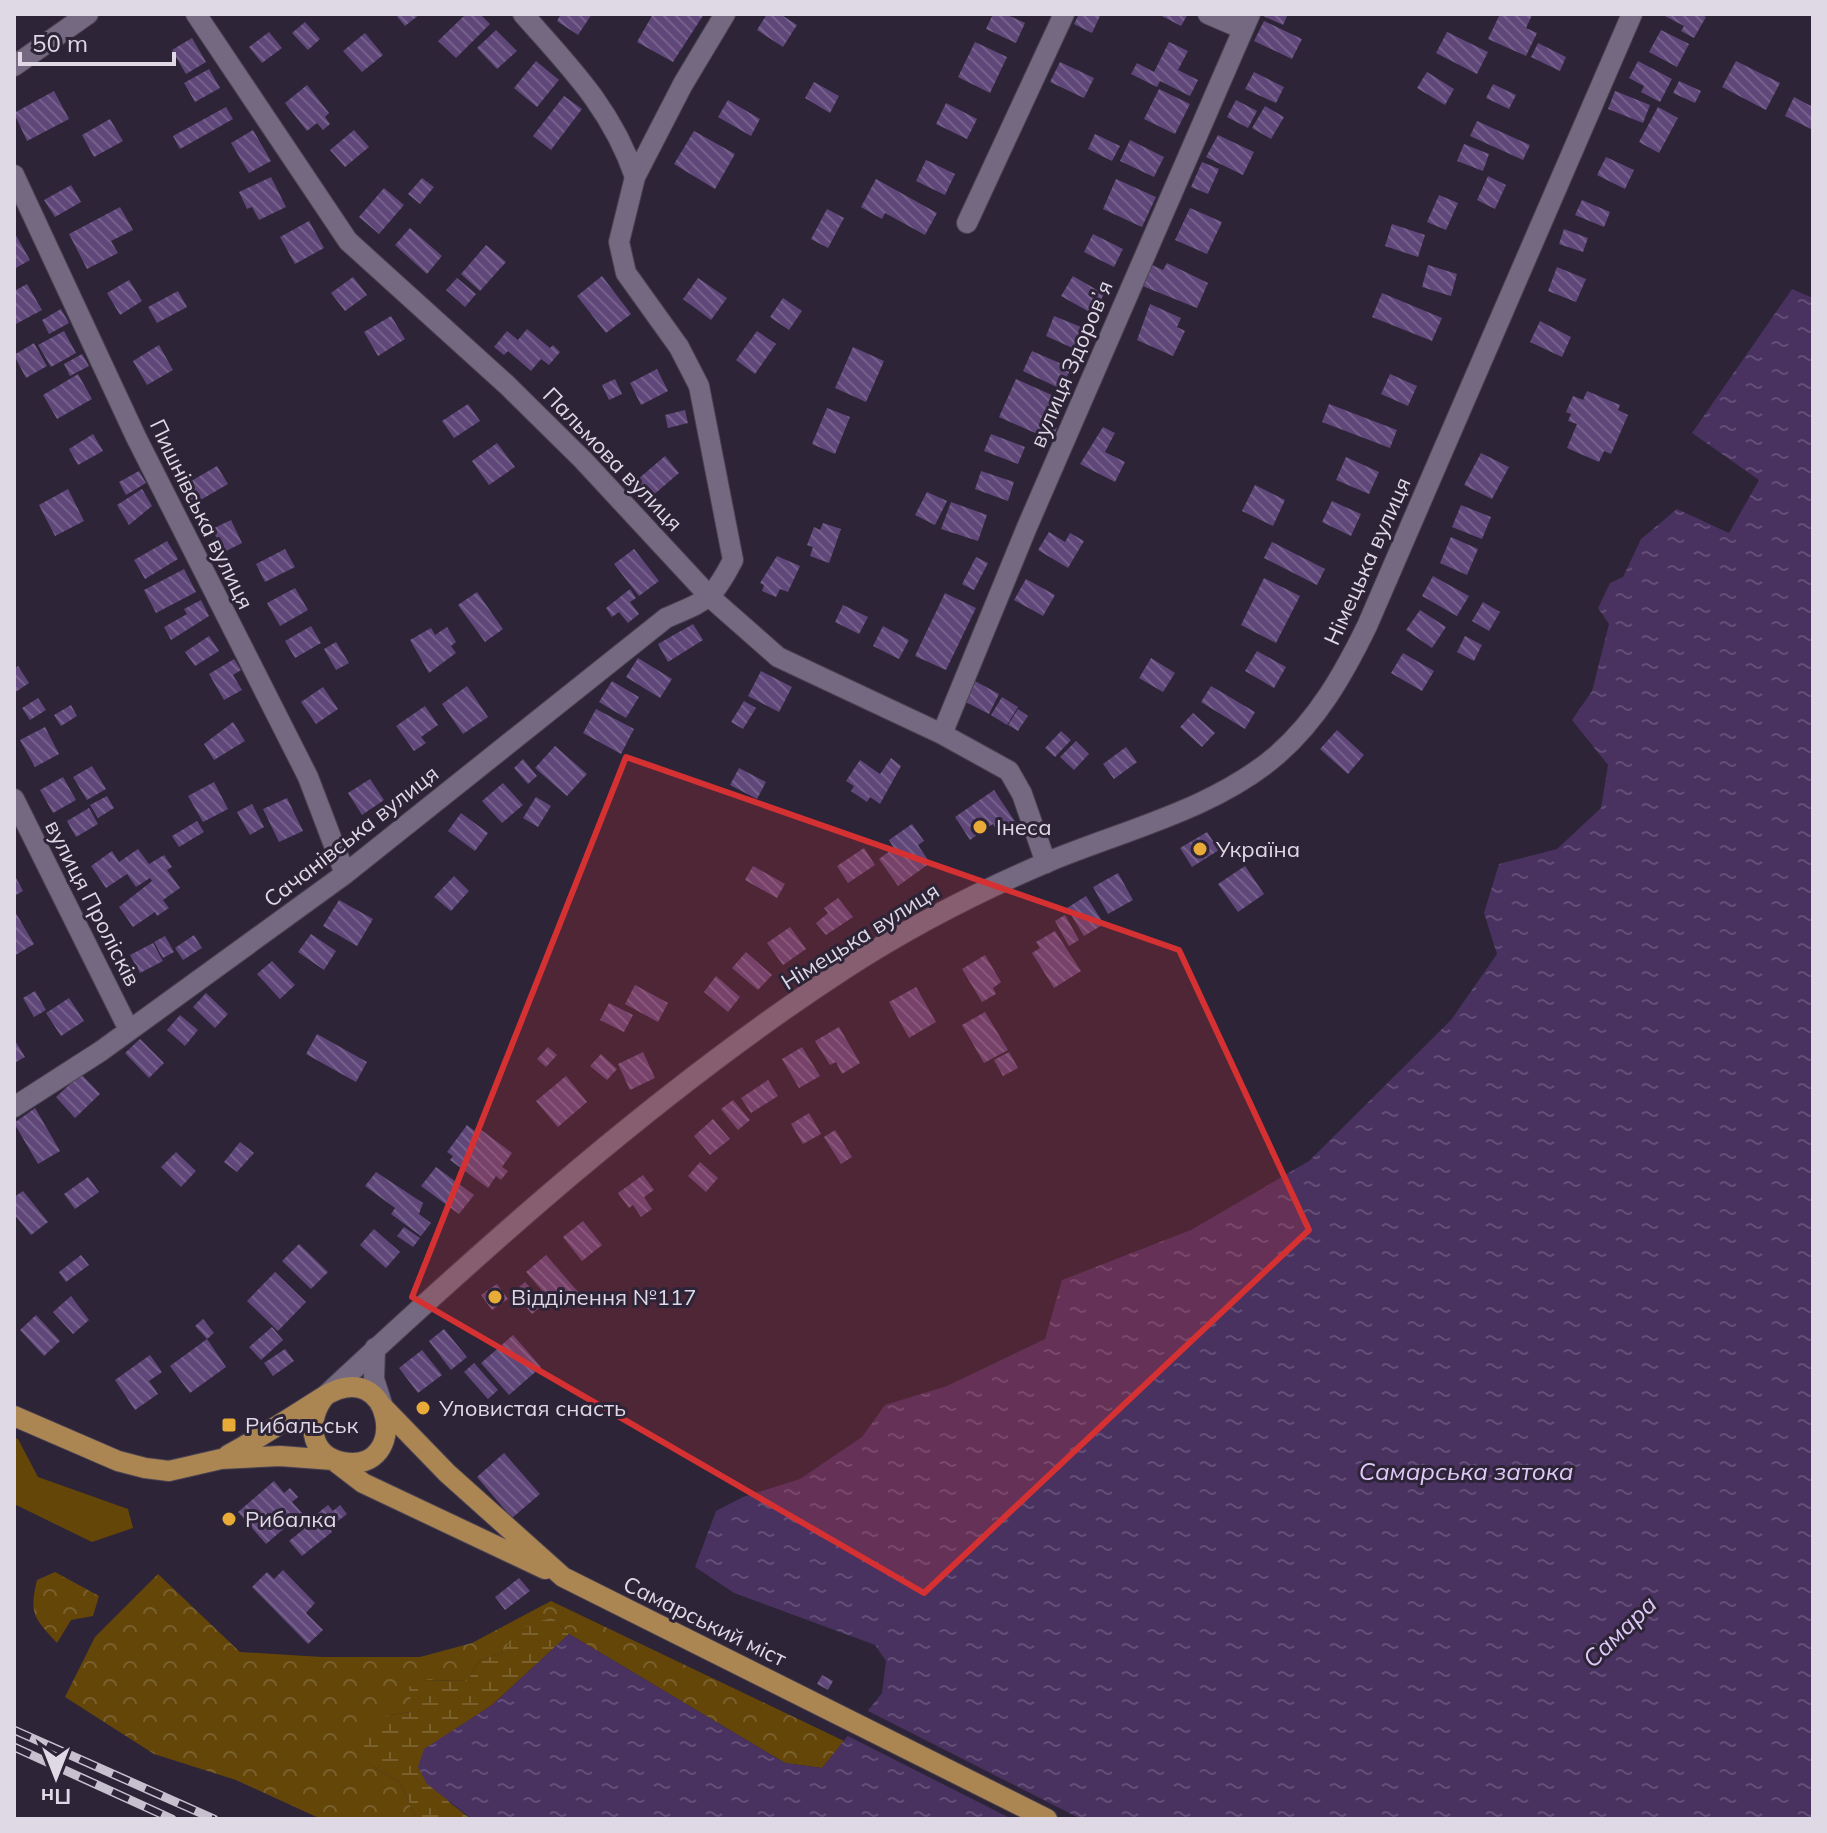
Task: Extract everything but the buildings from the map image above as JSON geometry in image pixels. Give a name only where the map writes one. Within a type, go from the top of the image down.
[{"type":"main road","points":[[14,1416],[107,1457],[169,1471],[221,1459],[280,1456],[357,1462],[378,1451],[387,1430],[383,1407],[367,1391],[346,1387],[326,1395],[221,1459]]},
{"type":"main road","points":[[326,1395],[317,1405],[312,1430],[315,1442],[333,1460],[363,1483],[391,1498],[563,1577]]},
{"type":"main road","name":"Самарський міст","points":[[383,1407],[447,1473],[563,1577],[1047,1819]]},
{"type":"street","points":[[14,66],[88,14]]},
{"type":"street","name":"Пальмова вулиця","points":[[196,14],[348,241],[583,460],[711,598],[778,657],[942,734],[1009,771],[1022,794],[1046,863]]},
{"type":"street","points":[[523,14],[596,97],[622,139],[635,177]]},
{"type":"street","points":[[711,598],[733,560],[699,386],[679,347],[626,273],[619,242],[635,177],[683,84],[725,14]]},
{"type":"street","points":[[967,223],[1064,14]]},
{"type":"street","points":[[1208,14],[1246,22]]},
{"type":"street","name":"Німецька вулиця","points":[[326,1395],[453,1275],[709,1065],[844,970],[945,908],[1046,863],[1181,810],[1239,782],[1276,756],[1310,721],[1340,680],[1632,14]]},
{"type":"street","name":"вулиця Здоровʼя","points":[[942,734],[1027,527],[1246,22]]},
{"type":"street","name":"Пишнівська вулиця","points":[[14,175],[136,437],[308,777],[345,874]]},
{"type":"street","name":"Сачанівська вулиця","points":[[14,1107],[101,1051],[128,1028],[345,874],[666,618],[711,598]]},
{"type":"street","name":"вулиця Пролісків","points":[[14,799],[128,1028]]},
{"type":"street","points":[[375,1348],[374,1379],[383,1407]]},
{"type":"highlighted area","points":[[626,757],[1179,950],[1309,1230],[924,1593],[412,1297]]},
{"type":"green space","points":[[14,1437],[18,1439],[38,1477],[128,1509],[133,1528],[92,1542],[14,1504]]},
{"type":"green space","points":[[55,1572],[99,1596],[93,1616],[71,1620],[57,1643],[38,1621],[34,1608],[37,1580]]},
{"type":"green space","points":[[158,1574],[240,1652],[322,1657],[420,1657],[472,1643],[551,1601],[844,1741],[822,1768],[785,1763],[569,1634],[553,1618],[503,1653],[480,1660],[467,1681],[422,1680],[412,1712],[389,1715],[372,1766],[401,1783],[416,1819],[321,1819],[236,1780],[154,1754],[65,1697],[95,1637]]},
{"type":"green space","points":[[553,1618],[569,1634],[492,1705],[424,1750],[449,1802],[471,1819],[416,1819],[401,1783],[372,1766],[358,1731],[389,1715],[412,1712],[409,1687],[422,1680],[467,1681],[480,1660],[503,1653],[523,1629]]},
{"type":"water","name":"Самарська затока","points":[[1792,289],[1813,298],[1813,1819],[472,1819],[427,1784],[418,1767],[424,1749],[492,1705],[569,1634],[785,1763],[822,1768],[882,1693],[886,1661],[875,1645],[734,1593],[695,1567],[716,1511],[743,1497],[800,1479],[862,1437],[885,1405],[947,1386],[1045,1339],[1062,1280],[1191,1230],[1309,1161],[1451,1020],[1497,954],[1484,913],[1499,864],[1557,849],[1601,808],[1608,765],[1572,720],[1592,691],[1609,624],[1598,608],[1610,583],[1623,577],[1641,539],[1677,509],[1729,533],[1759,480],[1692,433]]},
{"type":"pier","points":[[864,1709],[1081,1819],[1012,1819],[844,1734]]},
{"type":"railway","points":[[14,1730],[214,1819]]},
{"type":"railway","points":[[14,1747],[172,1819]]},
{"type":"place","name":"Інеса","points":[[980,827]]},
{"type":"place","name":"Україна","points":[[1200,849]]},
{"type":"place","name":"Відділення №117","points":[[495,1297]]},
{"type":"place","name":"Уловистая снасть","points":[[423,1408]]},
{"type":"place","name":"Рибальськ","points":[[229,1425]]},
{"type":"place","name":"Рибалка","points":[[229,1519]]},
{"type":"water label","name":"Самара","points":[[1620,1632]]}]
